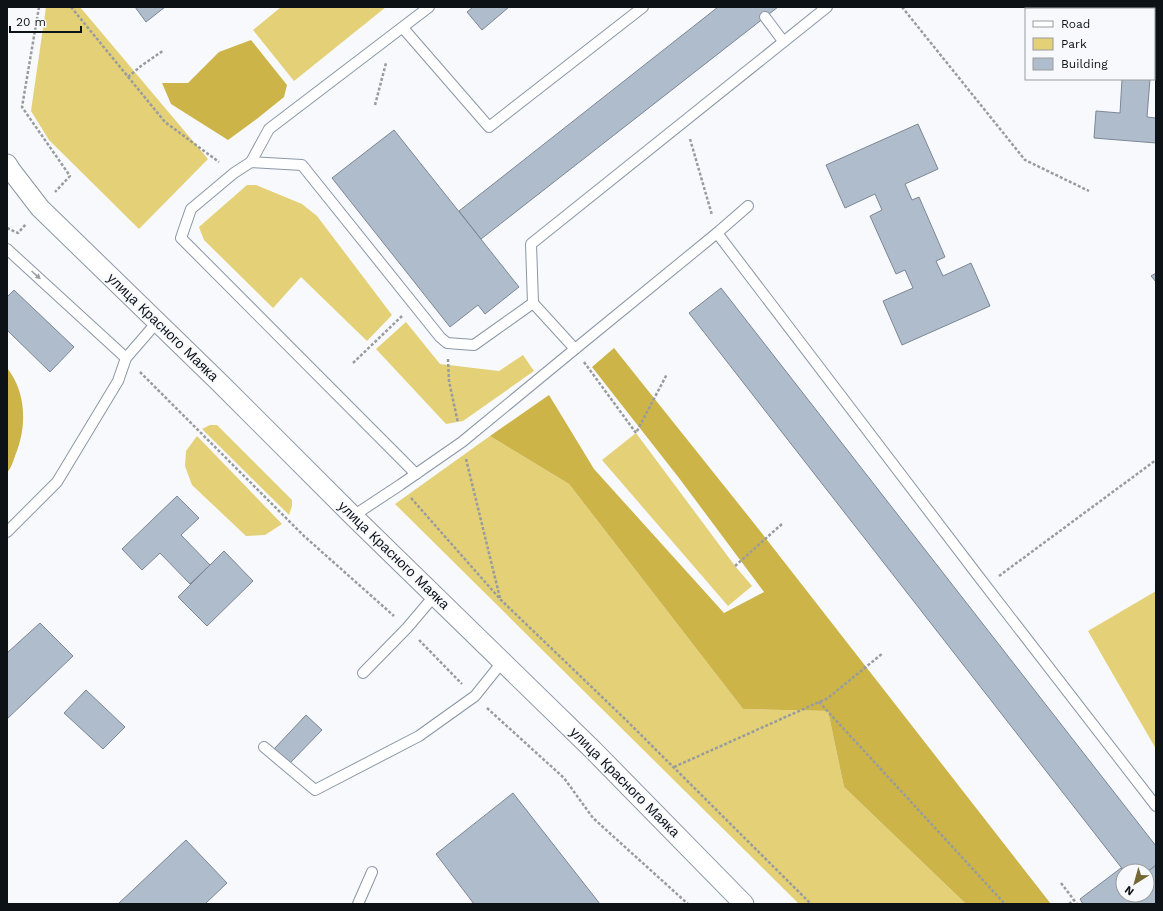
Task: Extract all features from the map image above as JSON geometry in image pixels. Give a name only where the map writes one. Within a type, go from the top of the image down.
[{"type":"street","name":"улица Красного Маяка","points":[[7,164],[40,208]]},
{"type":"street","name":"улица Красного Маяка","points":[[7,182],[40,208],[158,321],[353,516],[594,750],[744,904]]},
{"type":"lane","points":[[416,474],[181,238],[191,209],[234,173],[251,162],[268,129],[429,7]]},
{"type":"lane","points":[[403,28],[489,127],[643,7]]},
{"type":"lane","points":[[575,349],[533,303],[531,244],[827,7]]},
{"type":"lane","points":[[765,17],[783,41]]},
{"type":"lane","points":[[251,162],[302,165],[440,337],[447,343],[474,345],[533,303]]},
{"type":"lane","points":[[353,516],[462,442],[748,206]]},
{"type":"lane","points":[[717,233],[1156,806]]},
{"type":"lane","points":[[7,249],[126,358]]},
{"type":"lane","points":[[7,532],[57,482],[118,382],[126,358],[158,321]]},
{"type":"lane","points":[[363,673],[407,628],[435,595]]},
{"type":"lane","points":[[264,748],[315,790],[419,736],[474,696],[503,661]]},
{"type":"lane","points":[[358,904],[372,872]]},
{"type":"path","points":[[38,7],[22,107],[70,176]]},
{"type":"path","points":[[71,7],[165,122],[234,173]]},
{"type":"path","points":[[902,7],[1024,160],[1089,191]]},
{"type":"path","points":[[375,105],[393,34]]},
{"type":"path","points":[[128,78],[164,50]]},
{"type":"path","points":[[685,120],[717,233]]},
{"type":"path","points":[[353,363],[414,305]]},
{"type":"path","points":[[575,349],[636,433],[666,374]]},
{"type":"path","points":[[449,381],[462,442],[501,600]]},
{"type":"path","points":[[986,586],[1156,460]]},
{"type":"path","points":[[400,485],[501,600],[674,767],[812,904]]},
{"type":"path","points":[[735,566],[783,523]]},
{"type":"path","points":[[674,767],[828,698],[883,652]]},
{"type":"path","points":[[819,702],[1005,904]]},
{"type":"path","points":[[1061,883],[1077,904]]},
{"type":"path","points":[[1069,904],[1074,900]]},
{"type":"green space","points":[[46,7],[80,7],[208,159],[139,229],[49,140],[31,111]]},
{"type":"green space","points":[[281,7],[386,7],[294,81],[253,30]]},
{"type":"green space","points":[[247,185],[256,185],[302,204],[317,216],[392,315],[367,341],[301,277],[273,308],[204,240],[199,227]]},
{"type":"green space","points":[[406,322],[440,364],[499,371],[523,355],[534,371],[463,421],[446,424],[376,349]]},
{"type":"green space","points":[[210,425],[217,425],[292,500],[289,515],[202,429]]},
{"type":"green space","points":[[636,433],[735,566],[752,586],[728,606],[602,460]]},
{"type":"green space","points":[[197,436],[282,524],[265,535],[246,536],[192,485],[185,466],[186,451]]},
{"type":"green space","points":[[490,436],[569,484],[743,709],[828,711],[844,787],[966,904],[799,904],[395,504]]},
{"type":"green space","points":[[1156,591],[1156,749],[1088,631]]},
{"type":"shaded area","points":[[251,40],[287,85],[284,97],[228,140],[171,104],[162,83],[188,83],[219,52]]},
{"type":"shaded area","points":[[614,348],[753,522],[1051,904],[966,904],[844,787],[828,711],[743,709],[569,484],[490,436],[549,395],[594,469],[724,613],[764,592],[679,478],[592,367]]},
{"type":"shaded area","points":[[7,368],[14,378],[18,388],[23,411],[23,422],[19,445],[12,465],[7,473]]},
{"type":"building","points":[[135,7],[165,7],[146,22]]},
{"type":"building","points":[[473,7],[509,7],[482,30],[467,12]]},
{"type":"building","points":[[718,7],[778,7],[481,239],[459,211]]},
{"type":"building","points":[[1127,7],[1154,7],[1154,8]]},
{"type":"building","points":[[1155,15],[1156,15],[1155,37]]},
{"type":"building","points":[[1122,80],[1150,80],[1147,117],[1156,118],[1156,143],[1094,138],[1096,111],[1120,113]]},
{"type":"building","points":[[918,124],[938,169],[905,184],[912,200],[919,197],[945,257],[936,261],[943,276],[971,263],[990,306],[902,345],[883,301],[913,288],[905,270],[896,274],[870,216],[882,210],[875,194],[845,208],[826,165]]},
{"type":"building","points":[[394,130],[519,287],[485,314],[478,305],[450,327],[332,178]]},
{"type":"building","points":[[1156,273],[1156,282],[1151,276]]},
{"type":"building","points":[[721,288],[1156,846],[1156,865],[1155,866],[1155,863],[1118,863],[689,313]]},
{"type":"building","points":[[14,290],[74,347],[50,372],[7,330],[7,297]]},
{"type":"building","points":[[177,496],[199,518],[181,535],[210,565],[190,584],[160,553],[142,570],[122,549]]},
{"type":"building","points":[[224,551],[253,581],[207,626],[178,597]]},
{"type":"building","points":[[40,623],[73,656],[7,719],[7,653]]},
{"type":"building","points":[[86,690],[125,727],[103,749],[64,713]]},
{"type":"building","points":[[306,715],[322,730],[289,764],[274,749]]},
{"type":"building","points":[[513,793],[600,904],[474,904],[436,854]]},
{"type":"building","points":[[186,840],[227,883],[205,904],[118,904]]},
{"type":"building","points":[[1155,866],[1156,867],[1156,904],[1083,904],[1080,899],[1115,873],[1115,903],[1155,903]]}]
